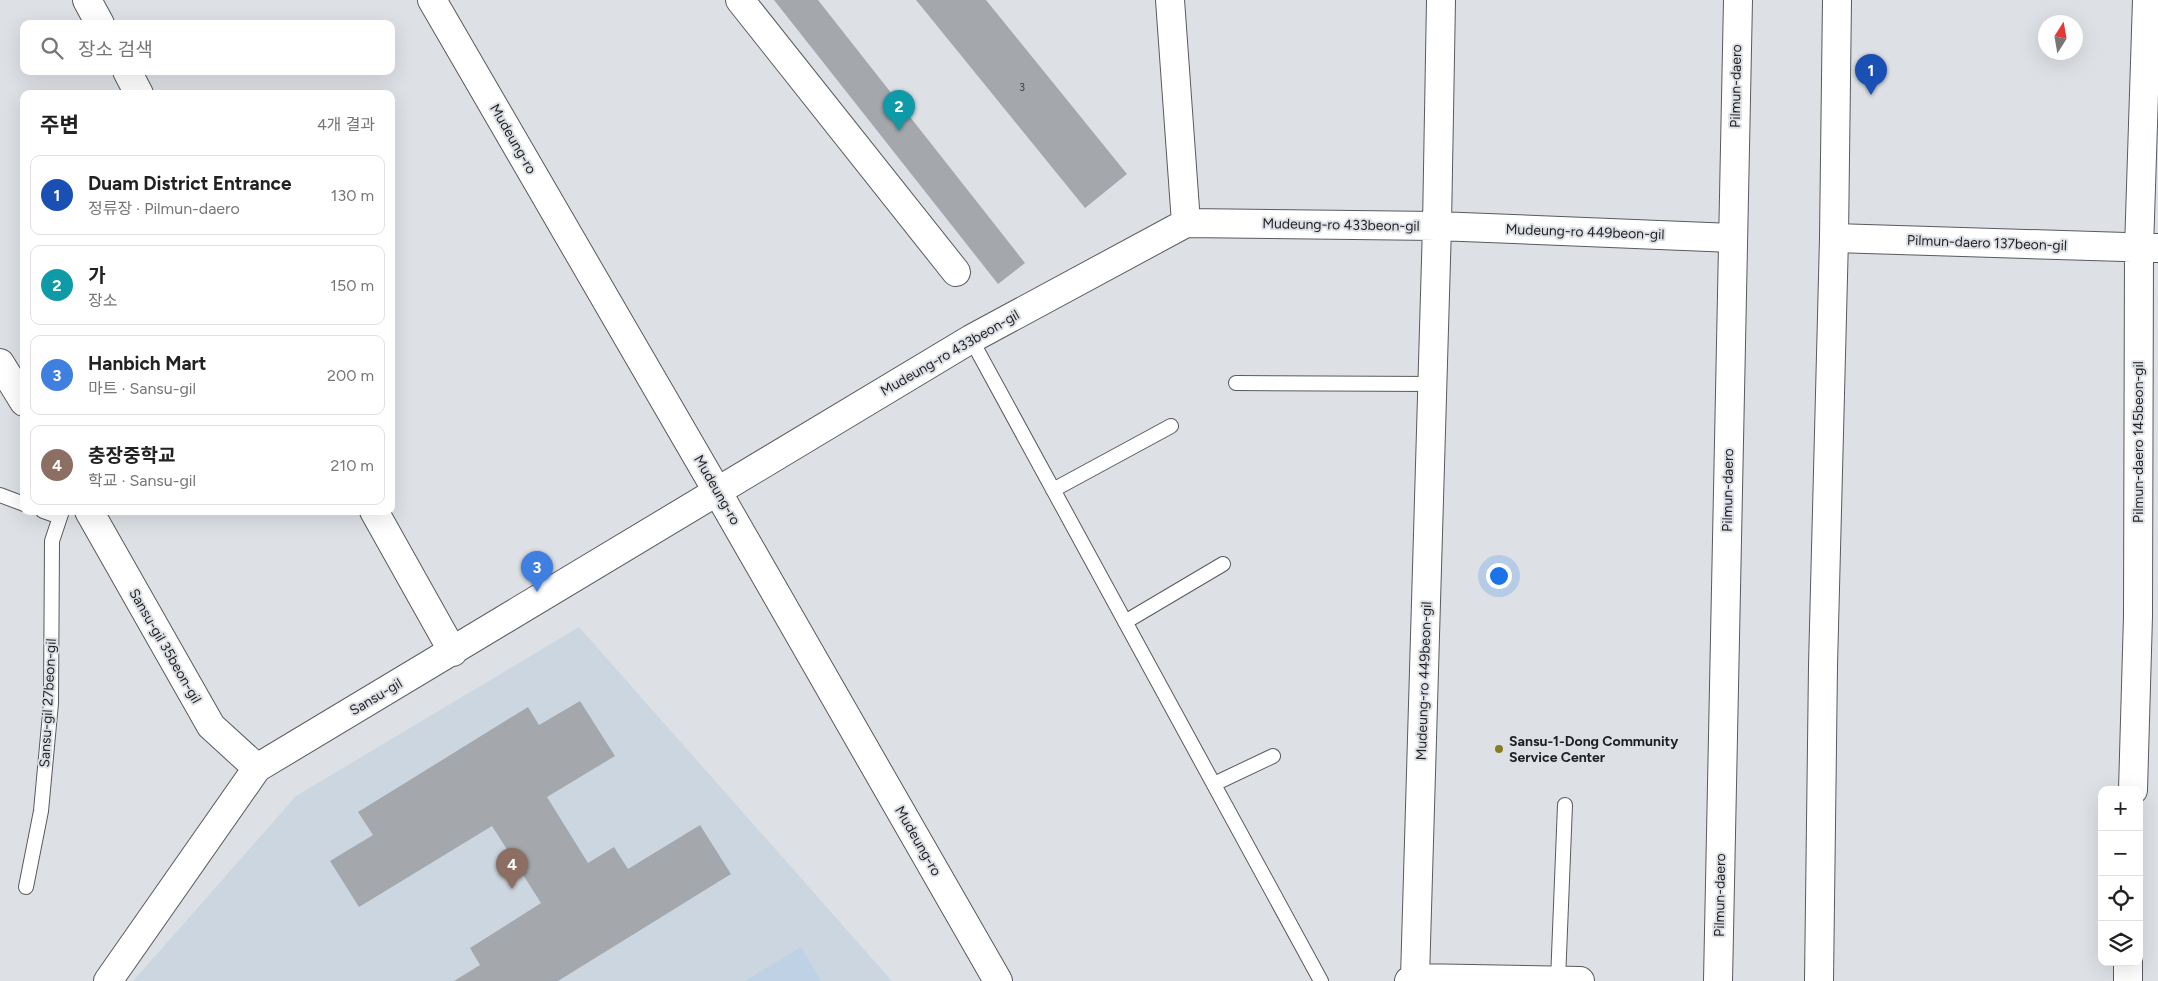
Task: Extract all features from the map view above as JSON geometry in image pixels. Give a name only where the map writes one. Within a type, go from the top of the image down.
[{"type":"street","points":[[87,0],[98,20]]},
{"type":"street","name":"Mudeung-ro","points":[[432,0],[717,490],[998,981]]},
{"type":"street","points":[[740,0],[956,272]]},
{"type":"street","points":[[1170,0],[1186,223]]},
{"type":"street","name":"Mudeung-ro 449beon-gil","points":[[1440,0],[1433,384],[1412,979],[1580,981]]},
{"type":"street","name":"Pilmun-daero","points":[[1718,981],[1738,0]]},
{"type":"street","points":[[1820,981],[1823,666],[1834,238],[1837,0]]},
{"type":"street","points":[[2147,0],[2148,248]]},
{"type":"street","points":[[129,75],[138,90]]},
{"type":"street","name":"Mudeung-ro 433beon-gil","points":[[717,490],[971,339],[1186,223],[1437,226]]},
{"type":"street","name":"Mudeung-ro 449beon-gil","points":[[1437,226],[1733,238]]},
{"type":"street","name":"Pilmun-daero 137beon-gil","points":[[1834,238],[2148,248]]},
{"type":"street","name":"Pilmun-daero 145beon-gil","points":[[2133,786],[2148,616],[2148,248]]},
{"type":"street","points":[[0,363],[20,396]]},
{"type":"street","name":"Sansu-gil","points":[[108,981],[256,768],[452,652],[717,490]]},
{"type":"street","name":"Sansu-gil 35beon-gil","points":[[91,515],[211,726],[256,768]]},
{"type":"street","points":[[376,515],[452,652]]},
{"type":"street","points":[[2128,966],[2128,981]]},
{"type":"lane","points":[[971,339],[1321,981]]},
{"type":"lane","points":[[1236,383],[1433,384]]},
{"type":"lane","points":[[1052,490],[1170,426]]},
{"type":"lane","points":[[0,495],[20,502]]},
{"type":"lane","name":"Sansu-gil 27beon-gil","points":[[26,887],[41,811],[45,772],[51,703],[52,541],[61,515]]},
{"type":"lane","points":[[1125,622],[1223,564]]},
{"type":"lane","points":[[1214,784],[1273,756]]},
{"type":"lane","points":[[1558,980],[1565,804]]},
{"type":"shaded area","points":[[579,627],[892,981],[133,981],[296,796]]},
{"type":"shaded area","points":[[801,947],[821,981],[745,981]]},
{"type":"building","points":[[774,0],[818,0],[1025,263],[998,284]]},
{"type":"building","points":[[916,0],[986,0],[1127,174],[1085,208]]},
{"type":"building","points":[[580,701],[615,756],[547,797],[588,863],[614,847],[628,869],[700,825],[731,874],[558,981],[454,981],[480,965],[470,948],[541,903],[492,826],[359,907],[330,861],[373,835],[358,812],[528,707],[539,725]]},
{"type":"place","name":"Duam District Entrance","points":[[1871,95]]},
{"type":"place","name":"가","points":[[899,131]]},
{"type":"place","name":"Hanbich Mart","points":[[537,592]]},
{"type":"place","name":"Sansu-1-Dong Community Service Center","points":[[1499,749]]},
{"type":"place","name":"충장중학교","points":[[512,889]]}]
